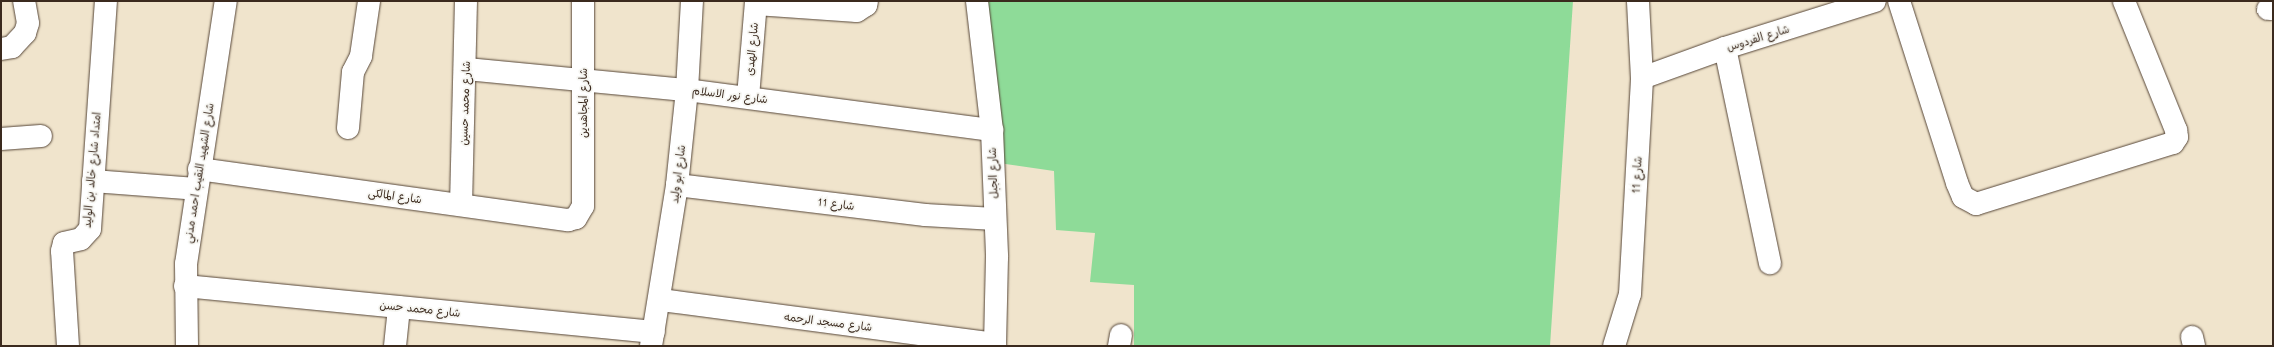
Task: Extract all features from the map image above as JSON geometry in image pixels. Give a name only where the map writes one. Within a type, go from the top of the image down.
[{"type":"street","points":[[6,48],[20,42],[26,28],[24,1]]},
{"type":"street","name":"امتداد شارع خالد بن الوليد","points":[[68,346],[62,246],[68,241],[81,239],[90,229],[106,1]]},
{"type":"street","name":"شارع الشهيد النقيب احمد مدني","points":[[187,346],[188,313],[185,286],[197,179],[226,1]]},
{"type":"street","points":[[348,128],[353,68],[361,56],[369,1]]},
{"type":"street","name":"شارع محمد حسين","points":[[461,205],[467,69],[466,1]]},
{"type":"street","name":"شارع المجاهدين","points":[[583,1],[583,206]]},
{"type":"street","name":"شارع ابو وليد","points":[[653,339],[661,300],[677,185],[687,90],[692,1]]},
{"type":"street","points":[[756,3],[857,11],[866,5],[867,1]]},
{"type":"street","name":"شارع الجبل","points":[[977,1],[992,130],[997,257],[995,345]]},
{"type":"street","name":"شارع 11","points":[[1614,346],[1630,294],[1642,78],[1638,1]]},
{"type":"street","name":"شارع الفردوس","points":[[1642,78],[1725,48],[1875,1]]},
{"type":"street","points":[[1899,1],[1957,183],[1963,197],[1976,204],[2173,143],[2177,137],[2176,130],[2124,1]]},
{"type":"street","name":"شارع الهدى","points":[[748,98],[756,3]]},
{"type":"street","points":[[1725,48],[1770,263]]},
{"type":"street","name":"شارع نور الاسلام","points":[[467,69],[687,90],[992,130]]},
{"type":"street","points":[[1,139],[41,136]]},
{"type":"street","name":"شارع المالكى","points":[[93,181],[197,179],[461,205],[568,220],[576,218],[583,206]]},
{"type":"street","name":"شارع 11","points":[[677,185],[925,215],[995,218]]},
{"type":"street","name":"شارع محمد حسن","points":[[185,286],[399,307],[653,339]]},
{"type":"street","name":"شارع مسجد الرحمه","points":[[661,300],[995,345]]},
{"type":"street","points":[[395,346],[399,307]]},
{"type":"green space","points":[[977,1],[1573,1],[1550,346],[1134,346],[1134,285],[1090,282],[1095,233],[1056,230],[1054,171],[991,162]]}]
